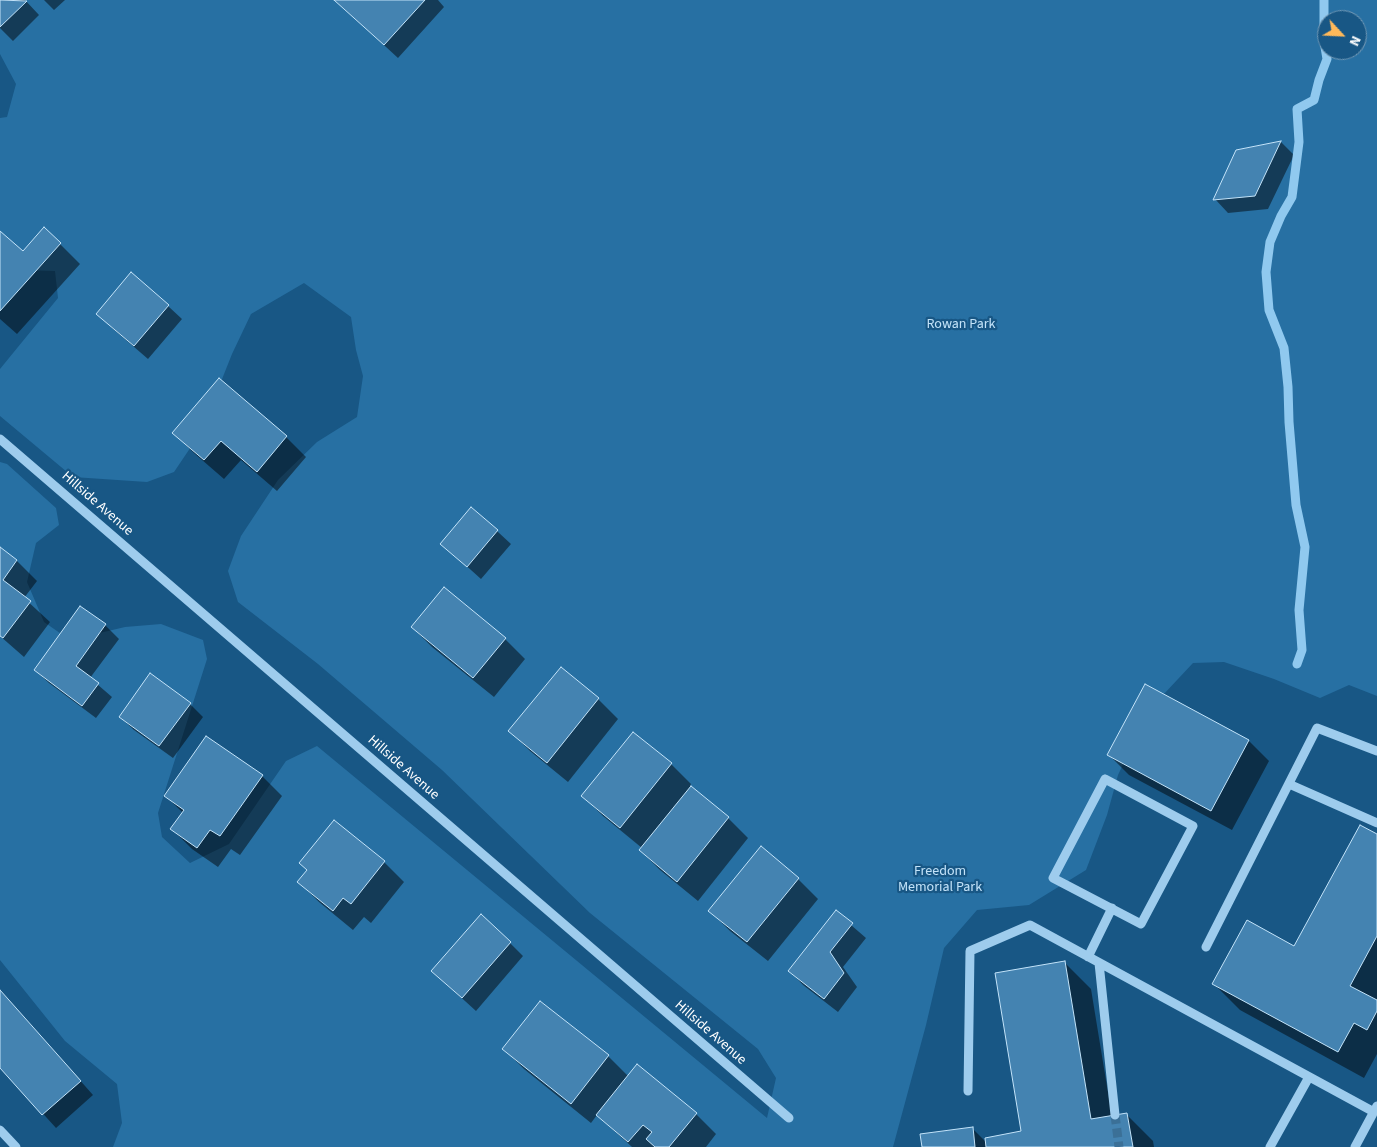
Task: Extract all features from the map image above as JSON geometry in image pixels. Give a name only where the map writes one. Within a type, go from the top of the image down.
[{"type":"street","name":"Hillside Avenue","points":[[0,439],[789,1118]]},
{"type":"street","points":[[1206,947],[1317,728],[1377,751]]},
{"type":"street","points":[[1105,779],[1193,826],[1141,924],[1112,908],[1053,878],[1105,779]]},
{"type":"street","points":[[1289,784],[1377,823]]},
{"type":"street","points":[[1088,956],[1112,908]]},
{"type":"street","points":[[968,1091],[970,952],[1030,925],[1309,1077],[1375,1109],[1355,1147]]},
{"type":"street","points":[[1099,963],[1115,1116]]},
{"type":"street","points":[[1270,1147],[1309,1077]]},
{"type":"street","points":[[0,1130],[16,1147]]},
{"type":"green space","points":[[0,0],[1377,0],[1377,696],[1349,685],[1320,698],[1274,679],[1224,662],[1193,663],[1148,711],[1118,775],[1107,815],[1086,870],[1029,905],[977,910],[944,948],[926,1025],[893,1147],[113,1147],[122,1123],[117,1084],[65,1041],[0,960],[0,462],[7,464],[56,508],[59,525],[36,543],[27,582],[44,622],[70,640],[125,627],[161,624],[203,640],[207,659],[158,813],[162,837],[190,863],[229,844],[286,761],[317,746],[767,1118],[776,1078],[758,1049],[590,913],[442,770],[318,664],[238,602],[228,571],[241,536],[278,480],[317,442],[357,417],[363,376],[356,350],[351,317],[304,283],[251,314],[232,354],[201,432],[174,472],[147,482],[73,477],[0,416],[0,369],[58,298],[55,271],[15,270],[0,274],[0,118],[7,117],[16,84],[0,54]]},
{"type":"building","points":[[0,0],[27,1],[0,27]]},
{"type":"building","points":[[334,0],[425,0],[384,45]]},
{"type":"building","points":[[1281,141],[1255,196],[1213,200],[1236,150]]},
{"type":"building","points":[[44,227],[61,243],[0,311],[0,231],[23,251]]},
{"type":"building","points":[[131,272],[169,305],[134,346],[96,314]]},
{"type":"building","points":[[219,378],[287,436],[257,472],[221,441],[204,460],[172,433]]},
{"type":"building","points":[[471,507],[498,530],[467,567],[440,544]]},
{"type":"building","points":[[0,547],[17,560],[3,580],[31,601],[3,638],[0,636]]},
{"type":"building","points":[[444,587],[506,638],[473,678],[411,627]]},
{"type":"building","points":[[80,606],[106,624],[76,666],[99,683],[82,706],[34,670]]},
{"type":"building","points":[[561,667],[599,698],[547,763],[508,731]]},
{"type":"building","points":[[150,673],[191,703],[159,746],[119,717]]},
{"type":"building","points":[[1145,684],[1249,740],[1211,811],[1107,755]]},
{"type":"building","points":[[633,732],[672,763],[620,828],[581,796]]},
{"type":"building","points":[[206,736],[263,775],[220,836],[210,830],[197,848],[170,829],[184,810],[164,796]]},
{"type":"building","points":[[691,786],[729,817],[677,882],[639,850]]},
{"type":"building","points":[[334,820],[385,861],[351,904],[343,898],[333,911],[297,882],[307,870],[299,863]]},
{"type":"building","points":[[1360,825],[1377,834],[1377,936],[1350,986],[1377,1000],[1377,1011],[1367,1030],[1354,1023],[1338,1052],[1212,984],[1247,920],[1294,946]]},
{"type":"building","points":[[761,846],[799,878],[747,942],[708,911]]},
{"type":"building","points":[[836,910],[853,923],[830,952],[844,973],[824,999],[788,971]]},
{"type":"building","points":[[481,914],[511,942],[462,998],[431,971]]},
{"type":"building","points":[[1065,961],[1091,1119],[1127,1113],[1133,1147],[986,1147],[985,1138],[1021,1131],[995,973]]},
{"type":"building","points":[[0,990],[81,1081],[42,1115],[0,1068]]},
{"type":"building","points":[[540,1001],[609,1055],[571,1104],[502,1049]]},
{"type":"building","points":[[637,1064],[697,1113],[669,1147],[655,1147],[646,1139],[652,1132],[643,1125],[628,1142],[596,1115]]},
{"type":"building","points":[[973,1127],[975,1147],[922,1147],[920,1134]]},
{"type":"waterway","points":[[1297,664],[1302,650],[1299,610],[1305,547],[1296,505],[1284,348],[1269,310],[1266,272],[1270,242],[1281,216],[1292,197],[1299,142],[1297,109],[1314,100],[1327,59],[1324,41],[1324,0]]},
{"type":"tunnel","points":[[1115,1115],[1119,1147]]},
{"type":"park label","name":"Rowan Park","points":[[961,325]]},
{"type":"park label","name":"Freedom Memorial Park","points":[[940,880]]}]
